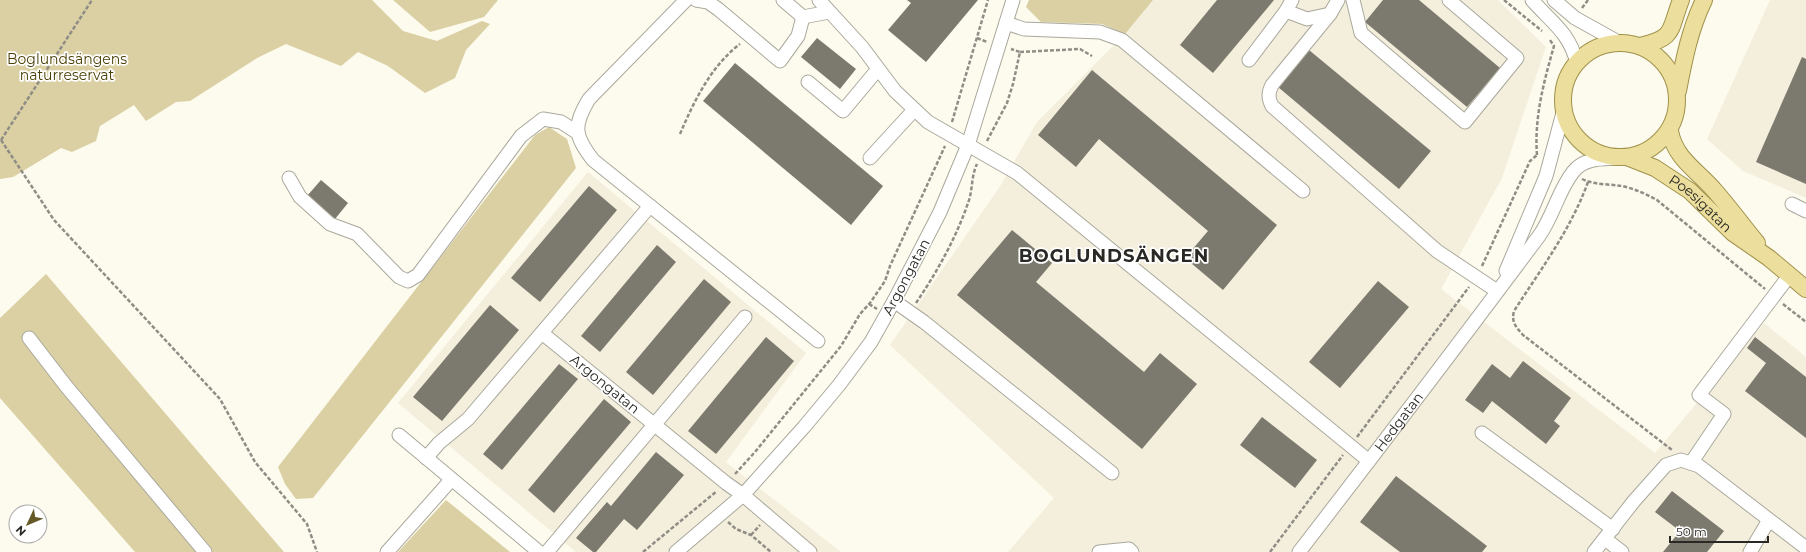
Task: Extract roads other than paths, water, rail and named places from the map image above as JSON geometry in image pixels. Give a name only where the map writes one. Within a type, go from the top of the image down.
[{"type":"main road","points":[[1681,0],[1671,31],[1658,42],[1640,46],[1620,43],[1606,45],[1591,51],[1577,63],[1569,76],[1564,92],[1564,109],[1570,127],[1580,142],[1593,151],[1622,157],[1635,156],[1654,147],[1670,131],[1677,111],[1678,93],[1687,45],[1695,18],[1704,0]]},
{"type":"main road","points":[[1640,46],[1660,58],[1672,74],[1678,93]]},
{"type":"main road","name":"Poesigatan","points":[[1670,131],[1672,144],[1680,156],[1715,191],[1769,258]]},
{"type":"main road","name":"Poesigatan","points":[[1622,157],[1655,168],[1690,191],[1733,233],[1769,258],[1806,289]]},
{"type":"street","points":[[686,0],[589,99],[579,116],[578,133],[583,147],[593,160],[818,341]]},
{"type":"street","points":[[696,0],[708,2],[718,9],[780,60],[798,36],[803,17]]},
{"type":"street","points":[[783,0],[803,17]]},
{"type":"street","points":[[818,0],[862,47],[895,91],[928,122],[1017,173],[1369,461]]},
{"type":"street","name":"Argongatan","points":[[676,552],[743,495],[804,427],[839,385],[871,342],[940,212],[968,145],[1014,0]]},
{"type":"street","points":[[1338,0],[1330,14],[1272,85],[1269,92],[1269,98],[1272,106],[1437,251],[1497,291]]},
{"type":"street","points":[[1353,0],[1361,33],[1465,122],[1517,58],[1449,0]]},
{"type":"street","points":[[1532,0],[1564,33],[1573,47],[1577,63]]},
{"type":"street","points":[[1554,0],[1575,18],[1620,43]]},
{"type":"street","points":[[1249,60],[1289,5],[1307,20],[1330,14]]},
{"type":"street","points":[[803,17],[830,12]]},
{"type":"street","points":[[1006,23],[1024,29],[1100,32],[1122,40],[1303,191]]},
{"type":"street","points":[[808,82],[843,111],[878,69]]},
{"type":"street","name":"Hedgatan","points":[[1497,291],[1546,176],[1564,109]]},
{"type":"street","points":[[870,158],[914,110]]},
{"type":"street","points":[[289,178],[300,197],[330,224],[357,234],[399,277],[408,281],[418,275],[522,136],[543,119],[561,122],[578,133]]},
{"type":"street","name":"Hedgatan","points":[[1299,552],[1540,234],[1573,172],[1582,163],[1597,159],[1622,157]]},
{"type":"street","points":[[1792,204],[1806,211]]},
{"type":"street","points":[[426,458],[439,443],[468,419],[650,206]]},
{"type":"street","points":[[1691,463],[1724,414],[1699,395],[1775,297],[1789,276]]},
{"type":"street","points":[[894,301],[924,322],[1112,473]]},
{"type":"street","points":[[547,552],[653,424],[745,317]]},
{"type":"street","name":"Argongatan","points":[[542,333],[726,483],[743,495]]},
{"type":"street","points":[[29,338],[66,386],[205,552]]},
{"type":"street","points":[[1482,433],[1609,534],[1622,552]]},
{"type":"street","points":[[399,435],[539,552]]},
{"type":"street","points":[[1594,552],[1634,501],[1666,465],[1681,460],[1699,466],[1806,548]]},
{"type":"street","points":[[387,552],[451,480]]},
{"type":"street","points":[[743,495],[810,552]]},
{"type":"street","points":[[1752,551],[1769,520]]},
{"type":"street","points":[[1099,552],[1128,549],[1132,552]]},
{"type":"district","name":"BOGLUNDSÄNGEN","points":[[1114,256]]},
{"type":"park label","name":"Boglundsängens naturreservat","points":[[67,68]]}]
